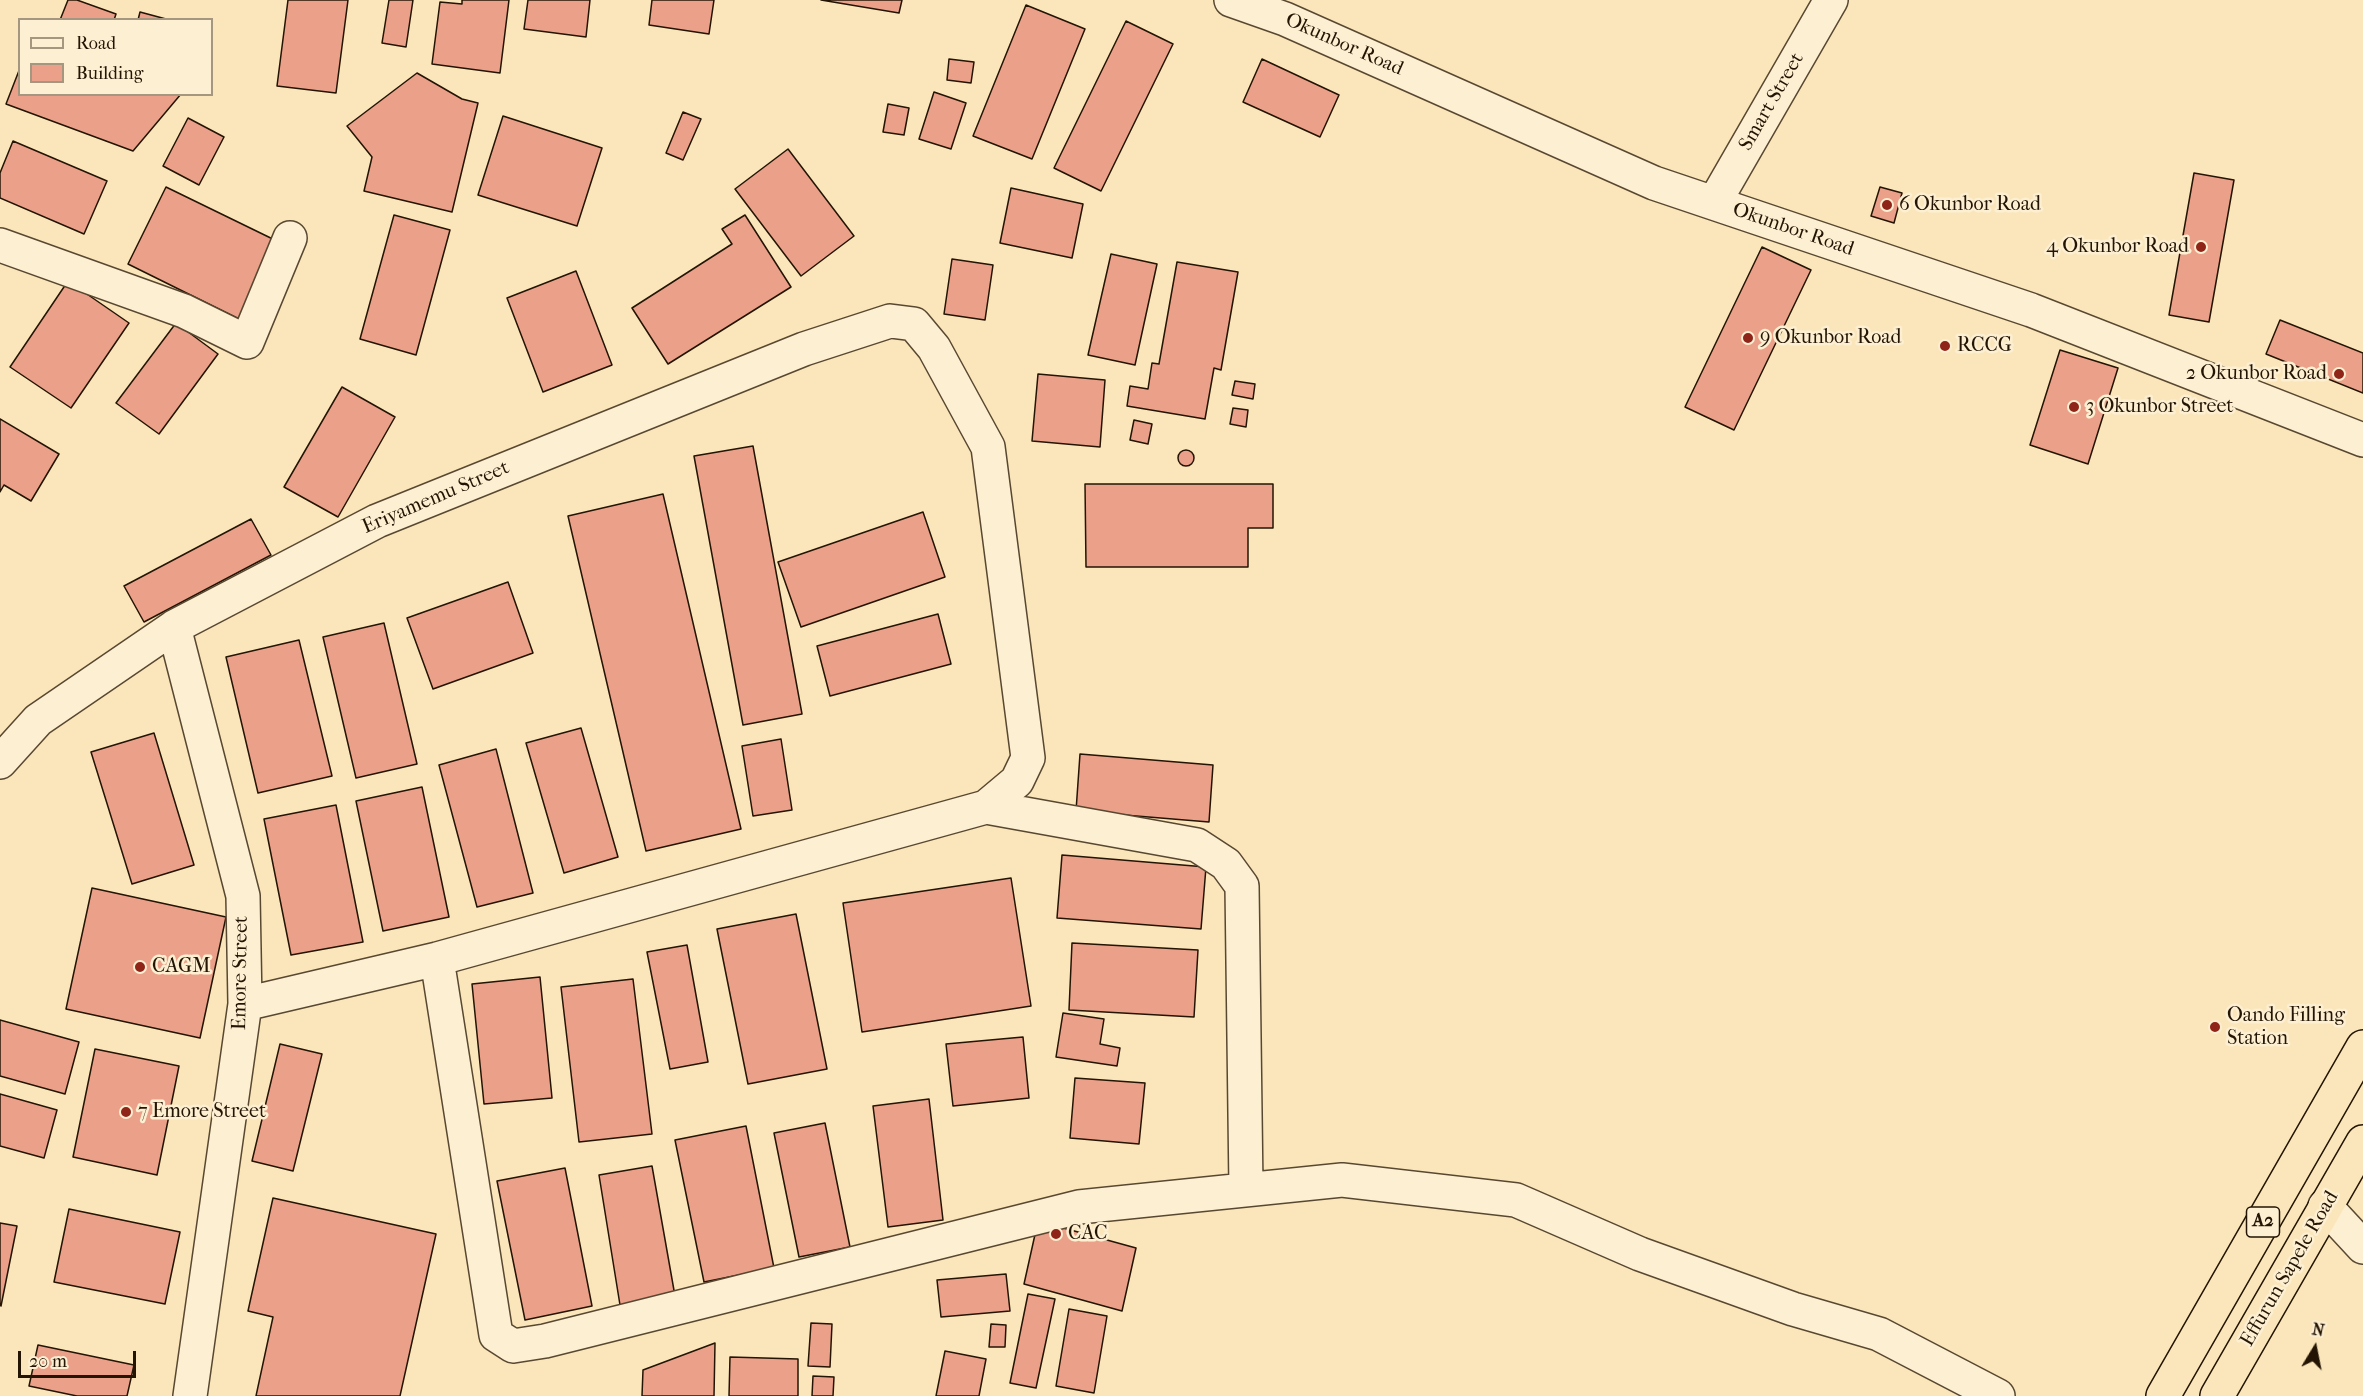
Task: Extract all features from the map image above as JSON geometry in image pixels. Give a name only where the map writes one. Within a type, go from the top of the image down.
[{"type":"highway","name":"A2","points":[[2163,1396],[2363,1047]]},
{"type":"highway","name":"Effurun Sapele Road","points":[[2217,1396],[2363,1142]]},
{"type":"street","name":"Okunbor Road","points":[[1231,0],[1285,19],[1654,183],[2031,310],[2363,440]]},
{"type":"street","name":"Smart Street","points":[[1714,203],[1831,0]]},
{"type":"street","points":[[0,245],[184,311],[247,342],[290,238]]},
{"type":"street","name":"Eriyamemu Street","points":[[0,762],[38,720],[174,627],[376,521],[804,349],[890,321],[914,324],[934,348],[988,447],[1028,758],[1017,781],[986,807]]},
{"type":"street","name":"Emore Street","points":[[174,627],[243,896],[245,1004],[190,1396]]},
{"type":"street","points":[[245,1004],[437,959],[986,807],[1197,845],[1226,864],[1242,886],[1246,1190]]},
{"type":"street","points":[[437,959],[496,1335],[513,1346],[545,1341],[1079,1207],[1342,1180],[1516,1200],[1640,1254],[1793,1309],[1879,1334],[1998,1396]]},
{"type":"street","points":[[2325,1206],[2363,1247]]},
{"type":"building","points":[[68,0],[77,0],[116,14],[115,18],[61,18]]},
{"type":"building","points":[[288,0],[348,0],[336,93],[277,86]]},
{"type":"building","points":[[389,0],[413,0],[406,47],[382,43]]},
{"type":"building","points":[[462,0],[509,0],[500,73],[432,64],[440,2],[462,4]]},
{"type":"building","points":[[528,0],[590,0],[586,37],[524,29]]},
{"type":"building","points":[[652,0],[714,0],[709,34],[649,25]]},
{"type":"building","points":[[821,0],[902,0],[899,13]]},
{"type":"building","points":[[1026,5],[1085,29],[1032,159],[973,136]]},
{"type":"building","points":[[140,12],[162,18],[138,18]]},
{"type":"building","points":[[1126,21],[1173,44],[1101,191],[1054,168]]},
{"type":"building","points":[[949,59],[974,62],[971,83],[947,80]]},
{"type":"building","points":[[1262,59],[1339,95],[1320,137],[1243,102]]},
{"type":"building","points":[[18,73],[18,96],[179,96],[133,151],[6,104]]},
{"type":"building","points":[[417,73],[462,99],[478,103],[452,212],[364,191],[372,157],[347,126]]},
{"type":"building","points":[[934,92],[966,103],[951,149],[919,139]]},
{"type":"building","points":[[888,104],[909,108],[904,135],[883,132]]},
{"type":"building","points":[[683,112],[701,119],[683,160],[666,153]]},
{"type":"building","points":[[503,116],[602,148],[577,226],[478,195]]},
{"type":"building","points":[[188,118],[224,137],[199,185],[163,166]]},
{"type":"building","points":[[13,141],[107,181],[84,234],[0,198],[0,173]]},
{"type":"building","points":[[788,149],[854,236],[801,276],[735,189]]},
{"type":"building","name":"4 Okunbor Road","points":[[2194,173],[2234,180],[2209,322],[2169,315]]},
{"type":"building","points":[[166,187],[283,244],[245,322],[128,264]]},
{"type":"building","name":"6 Okunbor Road","points":[[1880,187],[1902,193],[1894,223],[1871,216]]},
{"type":"building","points":[[1011,188],[1083,204],[1072,258],[1000,243]]},
{"type":"building","points":[[394,215],[450,230],[416,355],[360,339]]},
{"type":"building","points":[[745,215],[791,287],[668,364],[632,308],[732,244],[722,229]]},
{"type":"building","name":"9 Okunbor Road","points":[[1762,247],[1811,270],[1734,430],[1685,407]]},
{"type":"building","points":[[1111,254],[1157,264],[1135,365],[1088,355]]},
{"type":"building","points":[[952,259],[993,265],[985,320],[944,314]]},
{"type":"building","points":[[1177,262],[1238,272],[1221,370],[1214,368],[1205,419],[1127,406],[1130,386],[1148,389],[1152,363],[1159,364]]},
{"type":"building","points":[[576,271],[612,365],[543,392],[507,298]]},
{"type":"building","points":[[68,281],[129,323],[71,408],[10,367]]},
{"type":"building","name":"2 Okunbor Road","points":[[2280,320],[2363,353],[2363,393],[2266,354]]},
{"type":"building","points":[[176,323],[218,354],[159,434],[116,403]]},
{"type":"building","name":"3 Okunbor Street","points":[[2060,350],[2118,368],[2088,464],[2030,445]]},
{"type":"building","points":[[1038,374],[1105,380],[1100,447],[1032,441]]},
{"type":"building","points":[[1235,381],[1255,384],[1253,399],[1232,395]]},
{"type":"building","points":[[342,387],[395,417],[338,517],[284,487]]},
{"type":"building","points":[[1233,408],[1248,410],[1246,427],[1230,424]]},
{"type":"building","points":[[0,419],[59,454],[31,501],[4,485],[0,492]]},
{"type":"building","points":[[1134,420],[1152,424],[1148,444],[1130,440]]},
{"type":"building","points":[[753,446],[802,714],[743,725],[694,456]]},
{"type":"building","points":[[1186,450],[1194,458],[1186,466],[1178,458]]},
{"type":"building","points":[[1085,484],[1273,484],[1273,528],[1248,528],[1248,567],[1086,567]]},
{"type":"building","points":[[663,494],[741,829],[646,851],[568,516]]},
{"type":"building","points":[[923,512],[945,577],[801,627],[778,562]]},
{"type":"building","points":[[251,519],[271,555],[144,622],[124,586]]},
{"type":"building","points":[[508,582],[533,653],[433,689],[407,618]]},
{"type":"building","points":[[938,614],[951,664],[830,696],[817,646]]},
{"type":"building","points":[[384,623],[417,764],[356,778],[323,637]]},
{"type":"building","points":[[299,640],[332,776],[258,793],[226,657]]},
{"type":"building","points":[[581,728],[618,857],[564,873],[526,743]]},
{"type":"building","points":[[154,733],[194,865],[132,884],[91,752]]},
{"type":"building","points":[[781,739],[792,810],[753,816],[742,746]]},
{"type":"building","points":[[496,749],[533,893],[477,907],[439,765]]},
{"type":"building","points":[[1080,754],[1213,765],[1209,822],[1076,811]]},
{"type":"building","points":[[422,787],[449,917],[383,931],[356,801]]},
{"type":"building","points":[[336,805],[363,942],[291,955],[264,819]]},
{"type":"building","points":[[1062,855],[1206,867],[1201,929],[1057,918]]},
{"type":"building","points":[[1011,878],[1031,1006],[862,1032],[843,903]]},
{"type":"building","points":[[92,888],[226,917],[200,1038],[66,1009]]},
{"type":"building","points":[[796,914],[827,1069],[748,1084],[717,929]]},
{"type":"building","points":[[1072,943],[1198,950],[1194,1017],[1069,1010]]},
{"type":"building","points":[[687,945],[708,1062],[670,1069],[647,952]]},
{"type":"building","points":[[540,977],[552,1098],[484,1104],[472,984]]},
{"type":"building","points":[[633,979],[652,1134],[579,1142],[561,987]]},
{"type":"building","points":[[1063,1013],[1104,1019],[1100,1044],[1120,1048],[1117,1066],[1056,1057]]},
{"type":"building","points":[[0,1020],[79,1042],[65,1094],[0,1076]]},
{"type":"building","points":[[1023,1037],[1029,1098],[953,1106],[946,1044]]},
{"type":"building","points":[[280,1044],[322,1054],[293,1171],[252,1161]]},
{"type":"building","name":"7 Emore Street","points":[[95,1049],[179,1066],[157,1175],[73,1157]]},
{"type":"building","points":[[1075,1078],[1145,1083],[1139,1144],[1070,1138]]},
{"type":"building","points":[[0,1094],[57,1110],[44,1158],[0,1146]]},
{"type":"building","points":[[929,1099],[943,1220],[888,1227],[873,1106]]},
{"type":"building","points":[[825,1123],[850,1247],[799,1257],[774,1133]]},
{"type":"building","points":[[746,1126],[774,1268],[704,1282],[675,1140]]},
{"type":"building","points":[[652,1166],[675,1296],[620,1305],[599,1175]]},
{"type":"building","points":[[565,1168],[592,1306],[525,1320],[497,1181]]},
{"type":"building","points":[[273,1198],[436,1234],[400,1396],[256,1396],[273,1317],[248,1311]]},
{"type":"building","points":[[69,1209],[180,1232],[165,1304],[54,1282]]},
{"type":"building","points":[[1038,1221],[1136,1248],[1122,1311],[1024,1284]]},
{"type":"building","points":[[0,1223],[17,1226],[1,1306],[0,1305]]},
{"type":"building","points":[[1006,1274],[1010,1311],[941,1317],[937,1280]]},
{"type":"building","points":[[1028,1294],[1055,1299],[1036,1388],[1010,1383]]},
{"type":"building","points":[[1069,1309],[1107,1316],[1094,1393],[1056,1386]]},
{"type":"building","points":[[811,1323],[832,1324],[830,1367],[808,1366]]},
{"type":"building","points":[[991,1324],[1006,1325],[1005,1347],[989,1347]]},
{"type":"building","points":[[715,1343],[714,1396],[642,1396],[643,1370]]},
{"type":"building","points":[[38,1345],[134,1365],[127,1396],[77,1396],[29,1386]]},
{"type":"building","points":[[945,1351],[986,1359],[979,1396],[936,1396]]},
{"type":"building","points":[[730,1357],[798,1359],[798,1396],[729,1396]]},
{"type":"building","points":[[813,1376],[834,1377],[833,1396],[812,1396]]},
{"type":"place","name":"6 Okunbor Road","points":[[1887,205]]},
{"type":"place","name":"4 Okunbor Road","points":[[2201,247]]},
{"type":"place","name":"9 Okunbor Road","points":[[1748,338]]},
{"type":"place","name":"RCCG","points":[[1945,346]]},
{"type":"place","name":"2 Okunbor Road","points":[[2339,374]]},
{"type":"place","name":"3 Okunbor Street","points":[[2074,407]]},
{"type":"place","name":"CAGM","points":[[140,967]]},
{"type":"place","name":"Oando Filling Station","points":[[2215,1027]]},
{"type":"place","name":"7 Emore Street","points":[[126,1112]]},
{"type":"place","name":"CAC","points":[[1056,1234]]}]
